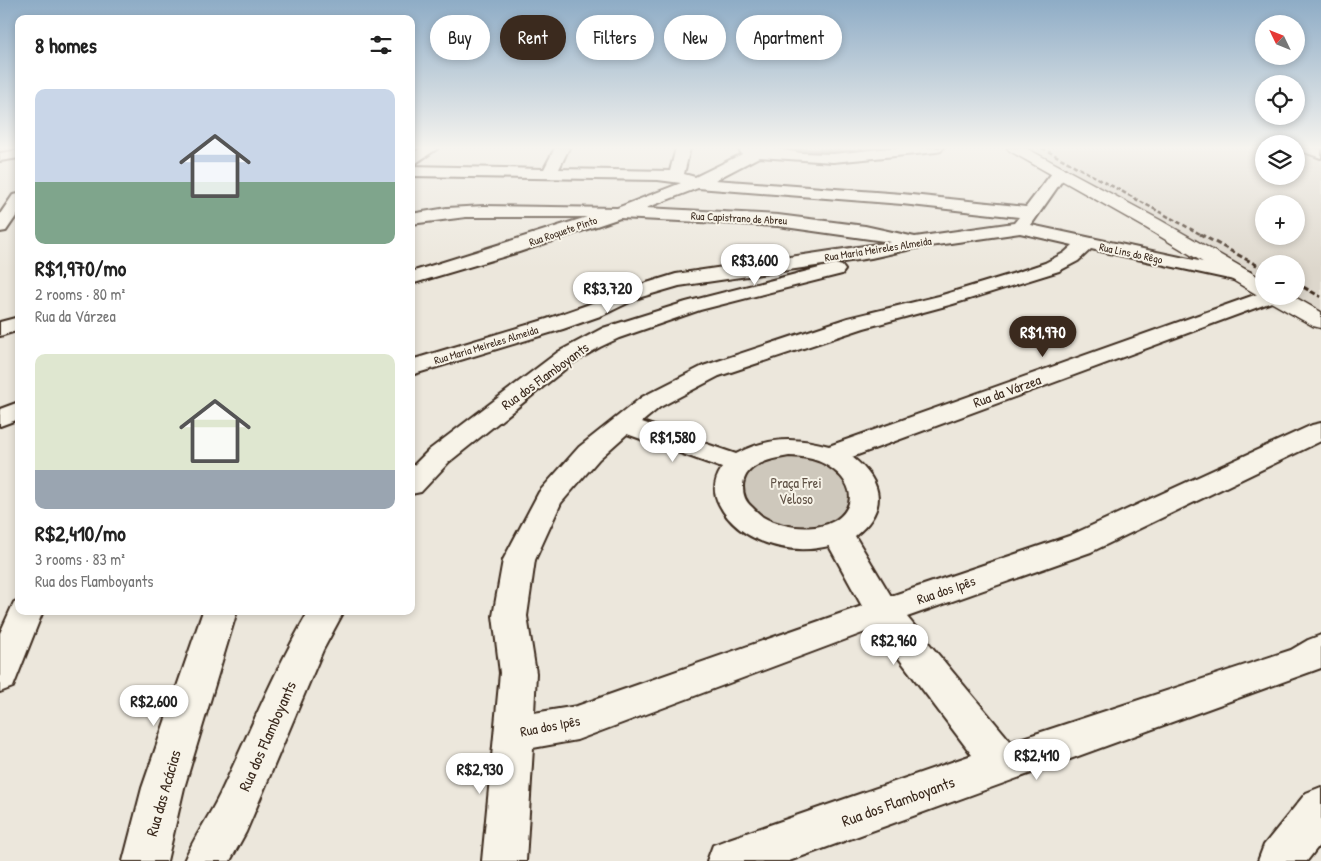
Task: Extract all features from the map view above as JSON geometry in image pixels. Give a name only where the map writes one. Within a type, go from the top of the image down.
[{"type":"main road","points":[[1088,188],[1255,283]]},
{"type":"main road","points":[[1293,305],[1321,321]]},
{"type":"street","name":"Rua Roquete Pinto","points":[[415,277],[531,242],[618,213],[683,188]]},
{"type":"street","points":[[770,188],[854,194],[1026,220],[1049,188]]},
{"type":"street","points":[[0,197],[15,195]]},
{"type":"street","points":[[0,227],[15,205]]},
{"type":"street","name":"Rua Capistrano de Abreu","points":[[415,218],[436,214],[472,212],[618,213],[791,221],[860,229],[916,242]]},
{"type":"street","name":"Rua Maria Meireles Almeida","points":[[415,367],[554,324],[596,310],[631,294],[676,280],[871,252],[1026,220]]},
{"type":"street","name":"Rua Lins do Rêgo","points":[[1026,220],[1086,243],[1243,276]]},
{"type":"street","points":[[0,236],[15,234]]},
{"type":"street","name":"Rua dos Ipês","points":[[1086,243],[1071,257],[1052,267],[946,300],[856,323],[711,371],[651,402],[589,453],[549,499],[519,560],[510,616],[518,673],[514,734],[577,723],[883,612],[1080,544],[1321,431]]},
{"type":"street","name":"Rua dos Flamboyants","points":[[415,481],[439,456],[566,357],[611,332],[693,306],[841,268],[852,264],[871,252]]},
{"type":"street","name":"Rua da Várzea","points":[[830,456],[1255,301]]},
{"type":"street","points":[[0,328],[15,324]]},
{"type":"street","points":[[0,418],[15,412]]},
{"type":"street","points":[[623,424],[738,464]]},
{"type":"street","points":[[789,446],[810,449],[830,456],[846,466],[858,479],[865,494],[863,509],[853,523],[836,533],[814,538],[789,538],[766,531],[746,520],[733,506],[727,491],[729,476],[738,464],[751,454],[789,446]]},
{"type":"street","points":[[836,533],[883,612],[1004,763]]},
{"type":"street","points":[[0,624],[15,611]]},
{"type":"street","points":[[0,676],[24,615]]},
{"type":"street","name":"Rua das Acácias","points":[[145,861],[163,788],[219,615]]},
{"type":"street","name":"Rua dos Flamboyants","points":[[206,861],[231,817],[307,646],[325,615]]},
{"type":"street","name":"Rua dos Flamboyants","points":[[729,861],[1004,763],[1304,661],[1321,650]]},
{"type":"street","points":[[504,861],[514,734]]},
{"type":"street","points":[[1280,861],[1321,808]]},
{"type":"shaded area","points":[[1102,188],[1321,188],[1321,311],[1305,301],[1305,255],[1255,255],[1255,273]]},
{"type":"green space","name":"Praça Frei Veloso","points":[[791,455],[824,463],[841,476],[846,483],[849,499],[846,507],[831,521],[809,527],[780,524],[762,516],[750,506],[744,493],[744,481],[751,469],[766,460]]},
{"type":"railway","points":[[1116,188],[1202,235]]},
{"type":"railway","points":[[1200,234],[1255,264]]},
{"type":"railway","points":[[1305,288],[1321,297]]}]
